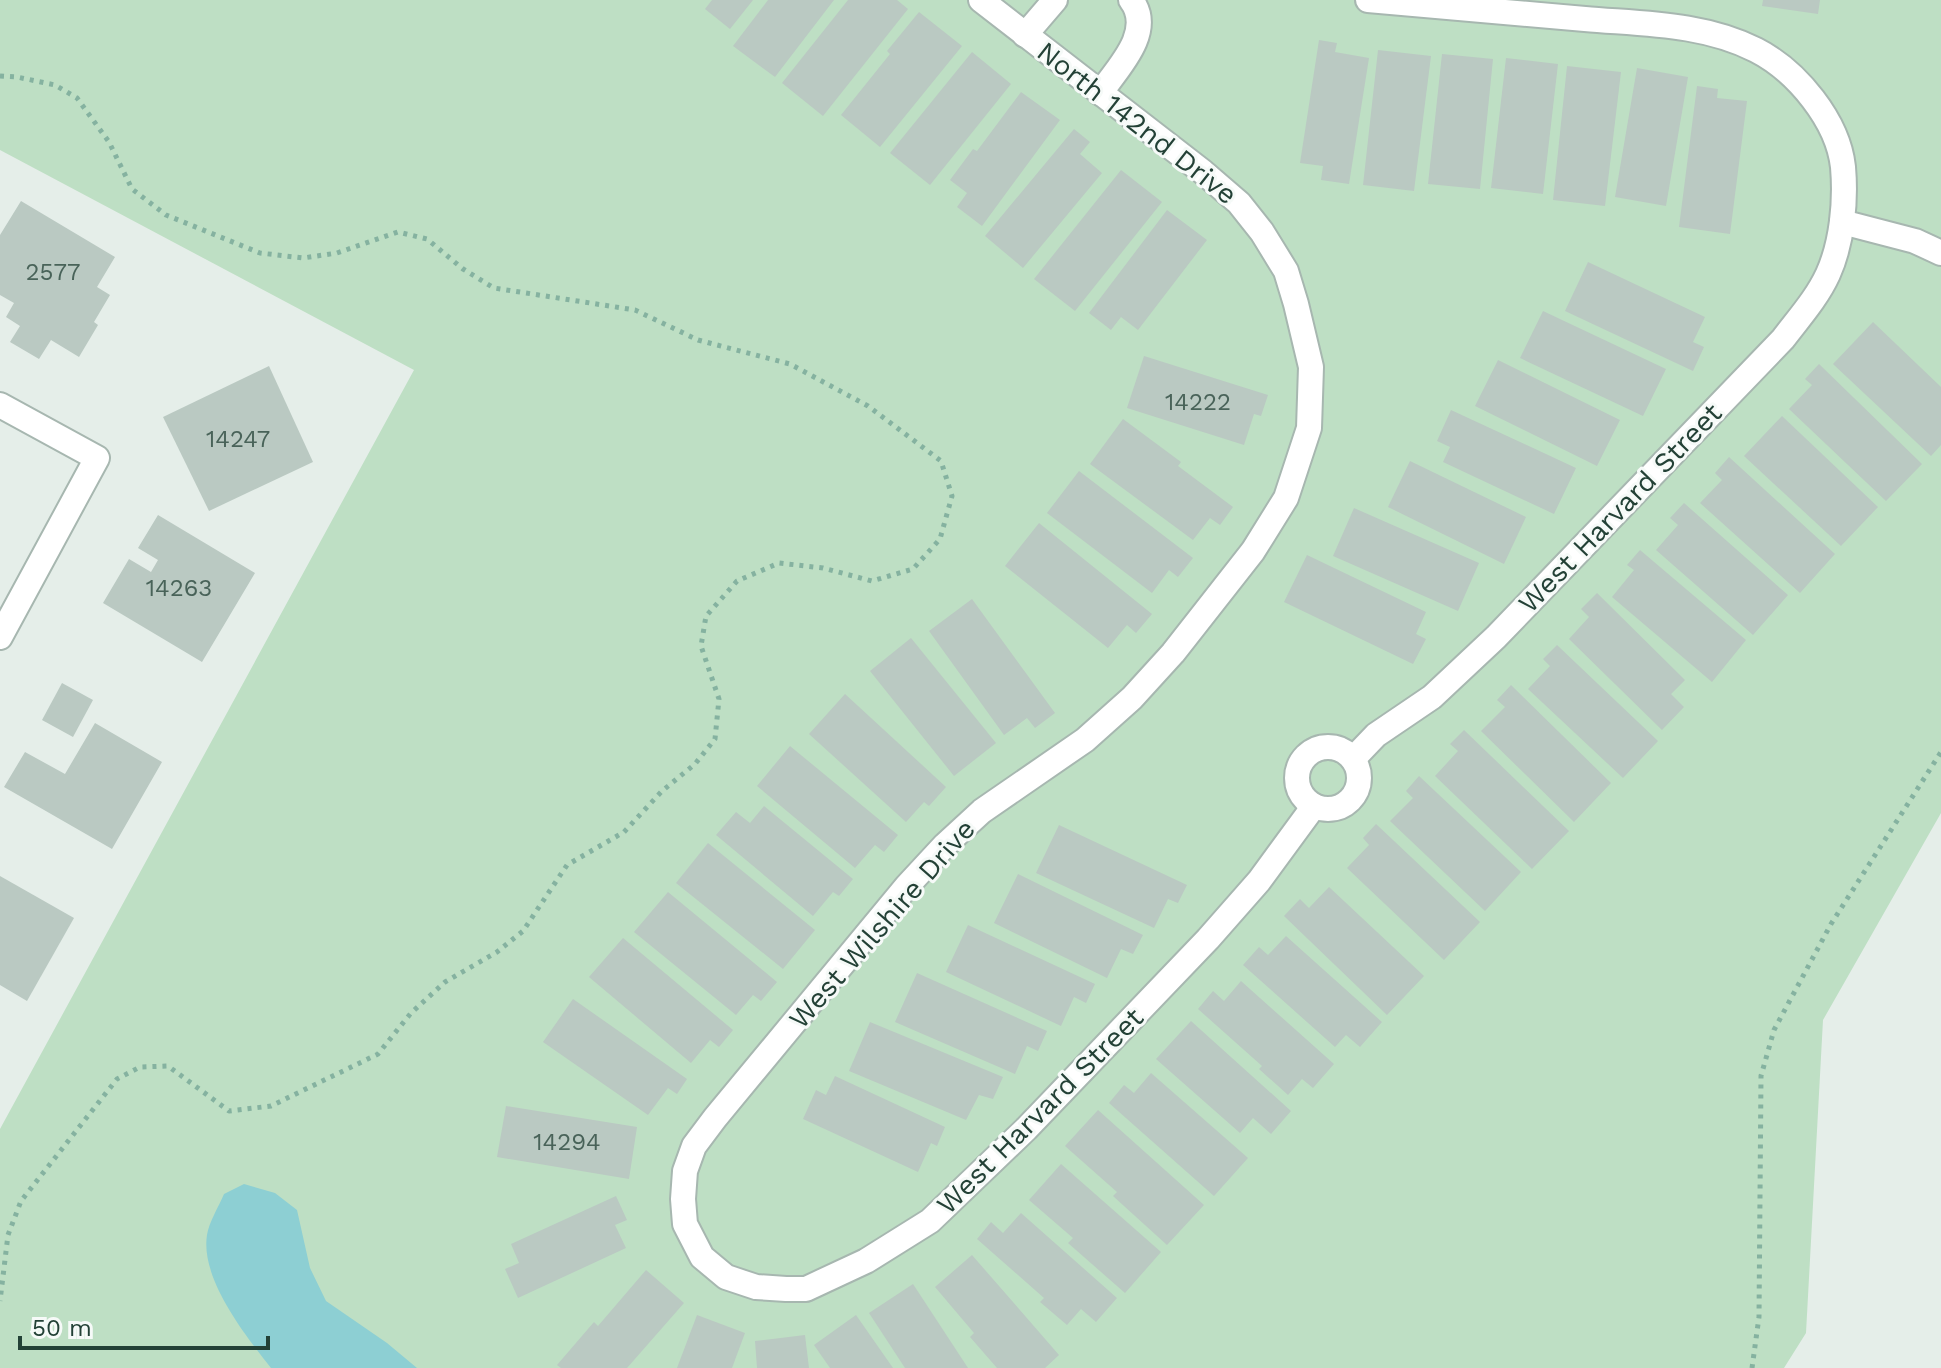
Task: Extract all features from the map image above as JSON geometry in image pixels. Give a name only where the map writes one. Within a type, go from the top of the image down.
[{"type":"street","name":"North 142nd Drive","points":[[981,0],[1239,203],[1262,232],[1286,271],[1296,304]]},
{"type":"street","points":[[1025,35],[1055,0]]},
{"type":"street","points":[[1100,93],[1141,29],[1138,9],[1131,0]]},
{"type":"street","name":"West Harvard Street","points":[[1353,759],[1376,735],[1432,697],[1496,637],[1783,339],[1828,273],[1842,222],[1845,185],[1841,151],[1823,112],[1795,80],[1757,51],[1698,29],[1368,0]]},
{"type":"street","points":[[1842,222],[1915,241],[1941,253]]},
{"type":"street","name":"West Wilshire Drive","points":[[702,1257],[685,1224],[685,1171],[694,1146],[715,1118],[907,886],[945,845],[982,811],[1085,740],[1132,698],[1173,653],[1253,551],[1286,498],[1309,428],[1311,367],[1296,304]]},
{"type":"street","points":[[0,405],[97,458],[0,637]]},
{"type":"street","points":[[1334,748],[1353,759],[1359,780],[1353,797],[1335,808],[1314,806],[1301,794],[1297,771],[1311,752],[1334,748]]},
{"type":"street","name":"West Harvard Street","points":[[702,1257],[726,1277],[756,1287],[806,1289],[866,1261],[930,1221],[1026,1129],[1208,939],[1259,881],[1314,806]]},
{"type":"path","points":[[0,76],[55,85],[77,98],[109,142],[132,189],[166,215],[260,253],[303,258],[337,253],[398,232],[427,239],[463,269],[494,288],[635,310],[698,340],[790,364],[868,406],[941,461],[952,496],[940,539],[913,569],[872,581],[823,568],[779,563],[737,581],[706,616],[701,646],[719,699],[715,739],[695,764],[662,791],[624,832],[567,865],[523,931],[497,952],[445,982],[411,1013],[378,1054],[271,1106],[229,1111],[168,1066],[140,1067],[117,1079],[21,1201],[8,1235],[0,1301]]},
{"type":"path","points":[[1752,1368],[1759,1317],[1761,1076],[1774,1030],[1831,924],[1941,752]]},
{"type":"green space","points":[[0,0],[1941,0],[1941,813],[1823,1020],[1806,1333],[1784,1368],[0,1368],[0,1129],[414,370],[0,150]]},
{"type":"water","points":[[244,1184],[275,1193],[297,1210],[310,1268],[326,1301],[417,1368],[271,1368],[227,1306],[211,1270],[207,1252],[208,1230],[224,1194]]},
{"type":"building","points":[[712,0],[753,0],[730,29],[705,9]]},
{"type":"building","points":[[768,0],[834,0],[775,77],[733,46]]},
{"type":"building","points":[[848,0],[897,0],[908,9],[823,116],[782,83]]},
{"type":"building","points":[[1763,0],[1820,0],[1818,14],[1762,6]]},
{"type":"building","points":[[919,12],[962,46],[880,147],[841,115]]},
{"type":"building","points":[[1319,40],[1337,43],[1335,52],[1369,58],[1349,184],[1321,180],[1323,166],[1300,163]]},
{"type":"building","points":[[1378,50],[1431,56],[1414,191],[1363,185]]},
{"type":"building","points":[[972,52],[1011,84],[930,185],[890,153]]},
{"type":"building","points":[[1442,54],[1493,59],[1480,189],[1428,184]]},
{"type":"building","points":[[1506,58],[1558,64],[1543,194],[1491,188]]},
{"type":"building","points":[[1567,66],[1621,72],[1605,206],[1553,200]]},
{"type":"building","points":[[1637,68],[1688,77],[1666,206],[1615,197]]},
{"type":"building","points":[[1697,86],[1718,89],[1717,98],[1747,101],[1730,234],[1679,227]]},
{"type":"building","points":[[1021,92],[1060,120],[982,226],[957,207],[967,193],[950,180],[973,149],[977,151]]},
{"type":"building","points":[[1074,129],[1090,142],[1080,154],[1102,173],[1023,268],[985,236]]},
{"type":"building","points":[[1121,170],[1162,202],[1075,311],[1034,279]]},
{"type":"building","points":[[21,201],[115,257],[97,287],[110,295],[94,322],[98,325],[79,357],[51,340],[39,359],[10,342],[20,326],[6,317],[14,303],[0,295],[0,235]]},
{"type":"building","points":[[1167,210],[1207,240],[1138,330],[1121,317],[1111,330],[1089,313]]},
{"type":"building","points":[[1588,262],[1705,317],[1693,342],[1704,347],[1693,371],[1565,311]]},
{"type":"building","points":[[1543,311],[1666,369],[1643,416],[1520,358]]},
{"type":"building","points":[[1873,322],[1941,387],[1941,445],[1931,456],[1833,364]]},
{"type":"building","points":[[1144,356],[1268,395],[1261,416],[1254,414],[1244,445],[1127,408]]},
{"type":"building","points":[[1498,360],[1620,420],[1597,466],[1475,406]]},
{"type":"building","points":[[1819,364],[1922,464],[1886,501],[1789,409],[1812,385],[1805,379]]},
{"type":"building","points":[[269,366],[313,462],[209,511],[163,417]]},
{"type":"building","points":[[1451,410],[1576,468],[1554,514],[1443,462],[1450,447],[1437,441]]},
{"type":"building","points":[[1782,416],[1878,507],[1841,546],[1744,456]]},
{"type":"building","points":[[1123,419],[1181,462],[1178,466],[1233,507],[1220,525],[1210,518],[1193,540],[1090,464]]},
{"type":"building","points":[[1729,457],[1835,554],[1800,593],[1700,503],[1722,480],[1715,473]]},
{"type":"building","points":[[1410,461],[1526,517],[1504,564],[1388,507]]},
{"type":"building","points":[[1079,471],[1193,558],[1178,577],[1169,570],[1152,593],[1047,513]]},
{"type":"building","points":[[1684,503],[1788,595],[1753,635],[1656,550],[1678,525],[1670,518]]},
{"type":"building","points":[[1354,508],[1479,563],[1458,611],[1333,556]]},
{"type":"building","points":[[158,515],[255,573],[202,662],[103,603],[129,559],[151,572],[158,560],[138,548]]},
{"type":"building","points":[[1039,523],[1152,614],[1136,633],[1127,625],[1108,648],[1005,566]]},
{"type":"building","points":[[1640,550],[1746,640],[1712,682],[1612,597],[1634,570],[1627,565]]},
{"type":"building","points":[[1307,555],[1426,612],[1416,634],[1426,639],[1413,664],[1284,602]]},
{"type":"building","points":[[1597,593],[1685,680],[1671,694],[1684,707],[1662,730],[1569,639],[1589,617],[1581,609]]},
{"type":"building","points":[[972,599],[1055,713],[1035,728],[1027,718],[1004,735],[929,631]]},
{"type":"building","points":[[911,638],[996,743],[954,776],[870,671]]},
{"type":"building","points":[[1557,645],[1658,741],[1623,778],[1528,689],[1550,666],[1543,659]]},
{"type":"building","points":[[62,683],[93,700],[73,737],[42,720]]},
{"type":"building","points":[[1511,685],[1611,783],[1574,822],[1481,731],[1505,707],[1497,700]]},
{"type":"building","points":[[845,694],[946,787],[929,806],[924,802],[906,822],[809,734]]},
{"type":"building","points":[[95,723],[162,762],[112,849],[4,787],[25,752],[65,774]]},
{"type":"building","points":[[1464,730],[1569,831],[1532,869],[1435,776],[1458,751],[1450,744]]},
{"type":"building","points":[[790,746],[898,835],[884,852],[875,845],[855,868],[757,786]]},
{"type":"building","points":[[1419,776],[1521,872],[1485,911],[1390,821],[1413,798],[1406,791]]},
{"type":"building","points":[[764,806],[853,879],[839,896],[833,892],[813,916],[716,835],[736,812],[750,823]]},
{"type":"building","points":[[1376,824],[1480,922],[1444,960],[1347,868],[1369,845],[1363,838]]},
{"type":"building","points":[[1059,825],[1187,885],[1178,903],[1168,899],[1154,928],[1036,873]]},
{"type":"building","points":[[708,843],[815,930],[783,969],[676,883]]},
{"type":"building","points":[[1018,874],[1143,935],[1133,954],[1121,949],[1107,978],[994,923]]},
{"type":"building","points":[[0,876],[74,918],[27,1001],[0,985]]},
{"type":"building","points":[[1329,887],[1424,976],[1387,1015],[1284,916],[1300,899],[1309,908]]},
{"type":"building","points":[[668,892],[777,982],[761,1001],[753,995],[736,1015],[634,932]]},
{"type":"building","points":[[968,925],[1095,984],[1086,1003],[1074,997],[1061,1026],[946,972]]},
{"type":"building","points":[[1286,936],[1382,1022],[1360,1047],[1346,1035],[1335,1047],[1243,965],[1259,947],[1268,955]]},
{"type":"building","points":[[623,938],[733,1030],[719,1047],[710,1040],[691,1063],[589,977]]},
{"type":"building","points":[[917,973],[1047,1031],[1038,1051],[1027,1046],[1015,1074],[895,1022]]},
{"type":"building","points":[[1241,981],[1334,1064],[1313,1088],[1302,1079],[1288,1095],[1259,1069],[1262,1066],[1198,1009],[1213,991],[1224,1001]]},
{"type":"building","points":[[573,999],[687,1079],[677,1094],[668,1088],[648,1115],[543,1042]]},
{"type":"building","points":[[1191,1021],[1291,1111],[1271,1134],[1253,1118],[1240,1133],[1156,1059]]},
{"type":"building","points":[[870,1022],[1003,1077],[993,1099],[979,1095],[966,1120],[849,1071]]},
{"type":"building","points":[[1151,1073],[1248,1158],[1214,1196],[1109,1103],[1124,1085],[1134,1093]]},
{"type":"building","points":[[835,1076],[945,1127],[937,1146],[931,1143],[918,1172],[803,1119],[816,1090],[826,1095]]},
{"type":"building","points":[[506,1106],[637,1127],[629,1179],[497,1157]]},
{"type":"building","points":[[1098,1110],[1204,1205],[1167,1245],[1113,1196],[1117,1192],[1065,1146]]},
{"type":"building","points":[[1061,1164],[1161,1252],[1125,1293],[1068,1243],[1073,1238],[1029,1200]]},
{"type":"building","points":[[616,1196],[627,1220],[615,1225],[626,1248],[518,1298],[505,1269],[519,1263],[511,1244]]},
{"type":"building","points":[[1021,1213],[1117,1298],[1096,1322],[1081,1309],[1067,1325],[1040,1302],[1044,1298],[977,1239],[991,1222],[1003,1233]]},
{"type":"building","points":[[972,1255],[1059,1355],[1045,1368],[997,1368],[970,1337],[974,1333],[935,1287]]},
{"type":"building","points":[[646,1270],[684,1303],[627,1368],[561,1368],[557,1365],[594,1322],[598,1326]]},
{"type":"building","points":[[913,1284],[968,1368],[905,1368],[869,1313]]},
{"type":"building","points":[[697,1315],[745,1333],[732,1368],[677,1368]]},
{"type":"building","points":[[856,1315],[893,1368],[830,1368],[814,1345]]},
{"type":"building","points":[[805,1335],[809,1368],[757,1368],[755,1341]]}]
